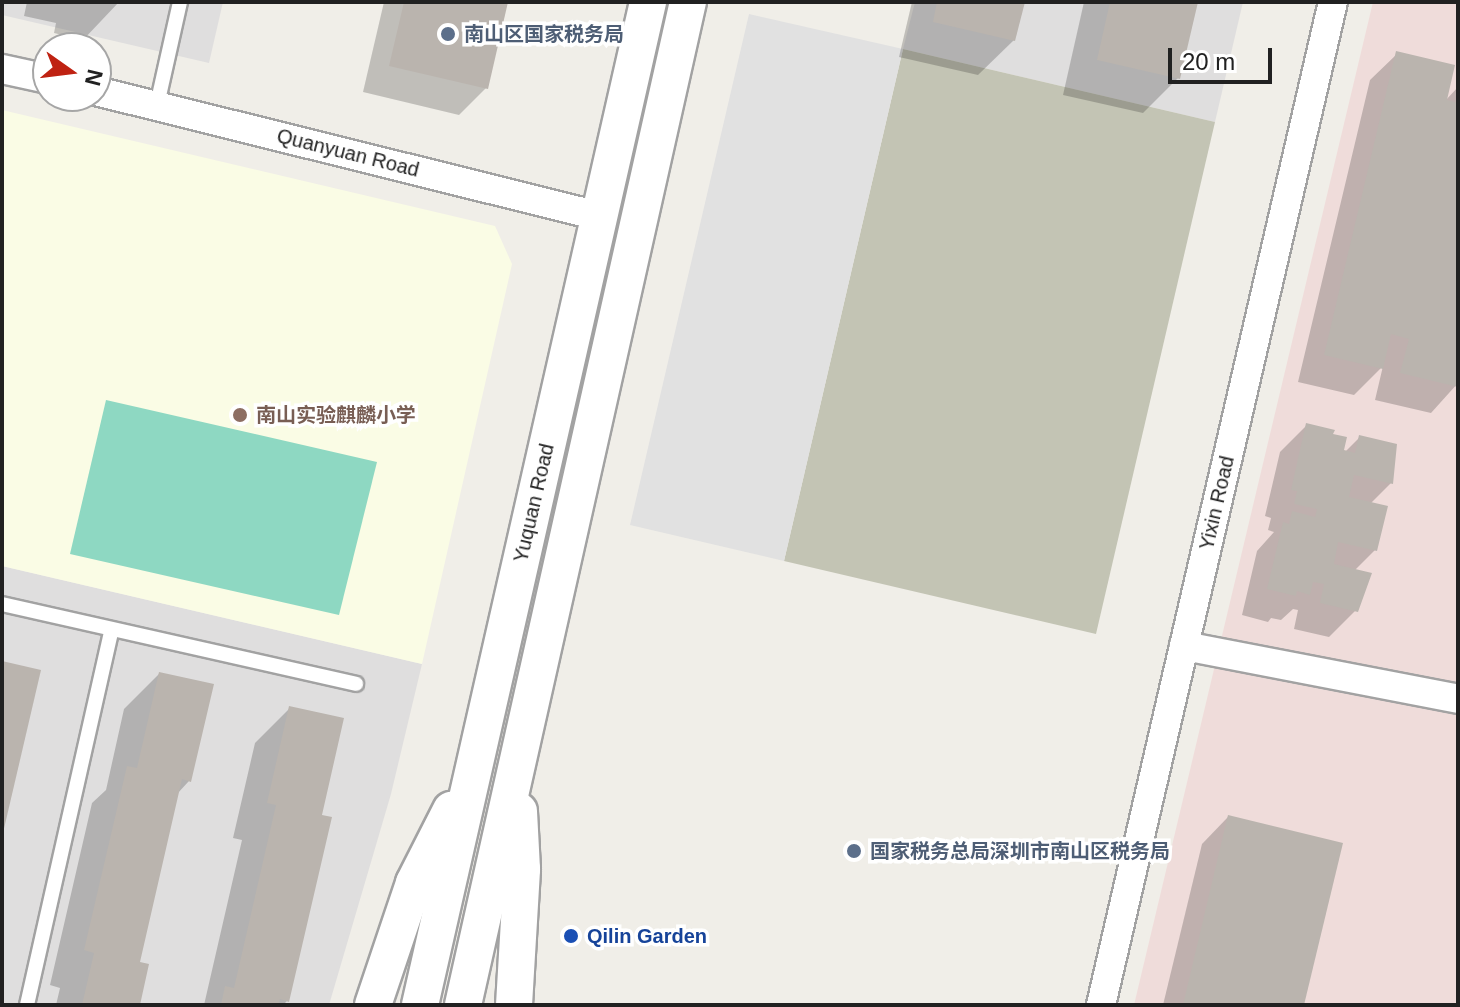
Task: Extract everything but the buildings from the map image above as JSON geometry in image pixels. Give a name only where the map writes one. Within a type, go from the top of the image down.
[{"type":"street","name":"Yuquan Road","points":[[420,1005],[648,2]]},
{"type":"street","name":"Yuquan Road","points":[[463,1005],[688,2]]},
{"type":"street","name":"Yixin Road","points":[[1101,1005],[1333,2]]},
{"type":"street","points":[[2,69],[32,76]]},
{"type":"street","name":"Quanyuan Road","points":[[112,95],[599,216]]},
{"type":"street","points":[[1184,646],[1458,699]]},
{"type":"street","points":[[373,1005],[414,883],[476,758]]},
{"type":"street","points":[[514,1005],[522,869],[517,767]]},
{"type":"lane","points":[[157,105],[180,2]]},
{"type":"lane","points":[[2,604],[356,684]]},
{"type":"lane","points":[[27,1005],[112,629]]},
{"type":"shaded area","points":[[2,2],[223,2],[209,63],[112,41],[112,32],[75,32],[2,15]]},
{"type":"shaded area","points":[[915,2],[1243,2],[1215,122],[903,49]]},
{"type":"shaded area","points":[[1373,2],[1458,2],[1458,1005],[1134,1005]]},
{"type":"shaded area","points":[[749,14],[903,49],[784,561],[630,525]]},
{"type":"shaded area","points":[[903,49],[1215,122],[1096,634],[784,561]]},
{"type":"shaded area","name":"南山实验麒麟小学","points":[[2,110],[495,226],[512,264],[422,664],[2,566]]},
{"type":"shaded area","points":[[2,566],[422,664],[391,794],[329,1005],[2,1005]]},
{"type":"green space","points":[[106,400],[377,462],[339,615],[70,554]]},
{"type":"place","name":"南山区国家税务局","points":[[448,34]]},
{"type":"place","name":"南山实验麒麟小学","points":[[240,415]]},
{"type":"place","name":"国家税务总局深圳市南山区税务局","points":[[854,851]]},
{"type":"place","name":"Qilin Garden","points":[[571,936]]}]
